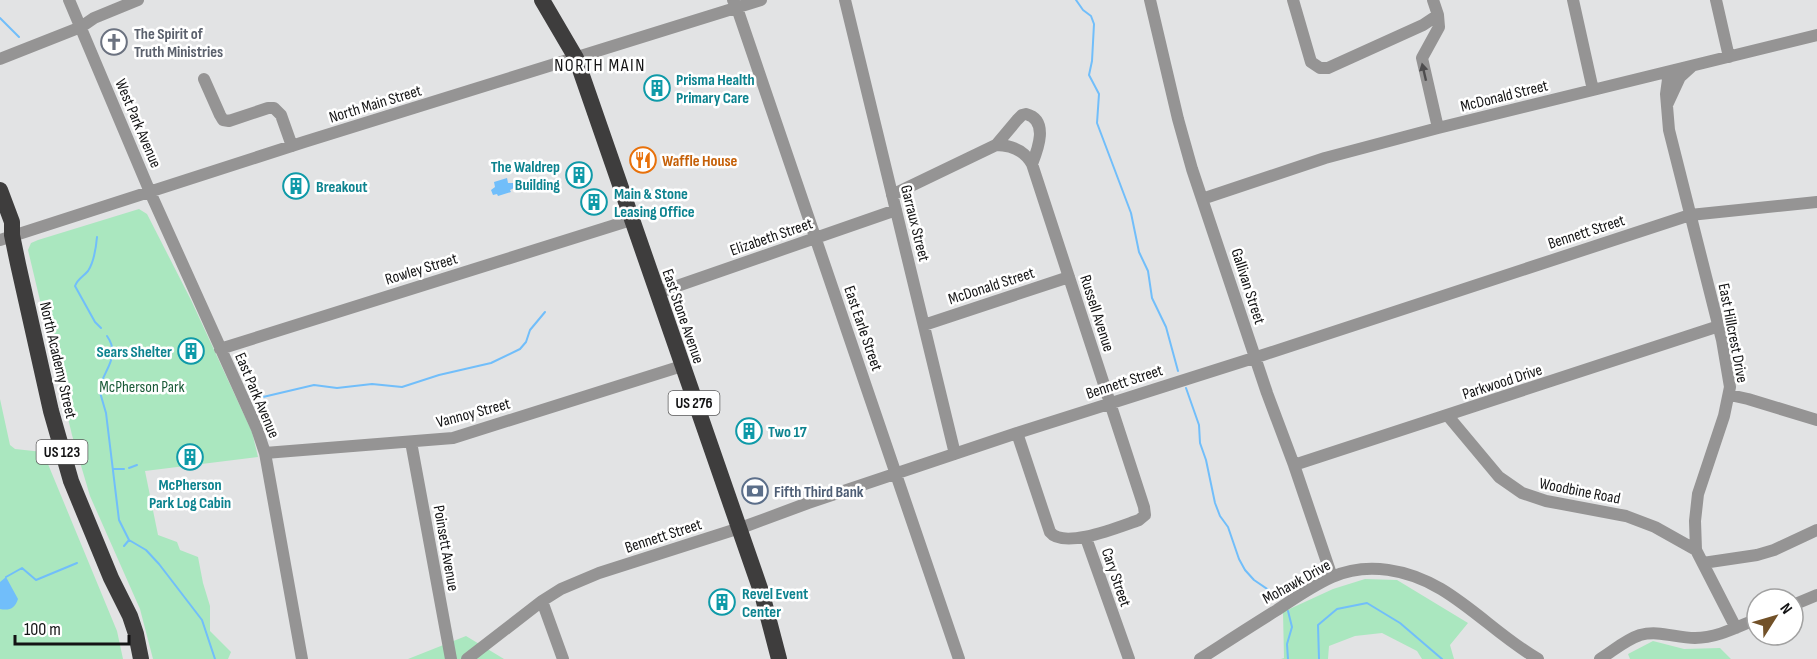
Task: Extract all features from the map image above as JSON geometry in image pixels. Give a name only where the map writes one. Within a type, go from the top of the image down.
[{"type":"highway","name":"US 276","points":[[542,0],[576,58]]},
{"type":"highway","name":"East Stone Avenue","points":[[576,58],[770,620],[779,659]]},
{"type":"highway","name":"North Academy Street","points":[[0,190],[12,222],[4,234],[61,450],[87,522],[136,634],[141,659]]},
{"type":"highway","name":"East Stone Avenue","points":[[770,620],[789,659]]},
{"type":"street","name":"West Park Avenue","points":[[69,0],[150,192]]},
{"type":"street","points":[[0,59],[81,27],[94,18],[138,0]]},
{"type":"street","name":"North Main Street","points":[[4,234],[23,233],[576,58],[735,4],[761,0]]},
{"type":"street","name":"Garraux Street","points":[[845,0],[955,454]]},
{"type":"street","name":"Gallivan Street","points":[[1150,0],[1178,119],[1202,199],[1332,577]]},
{"type":"street","points":[[1293,0],[1311,62],[1320,68],[1328,68],[1346,61],[1438,15]]},
{"type":"street","points":[[1433,0],[1438,15],[1438,27],[1422,58],[1438,129]]},
{"type":"street","points":[[1573,0],[1593,90]]},
{"type":"street","points":[[1716,0],[1730,57]]},
{"type":"street","name":"East Earle Street","points":[[735,4],[958,659]]},
{"type":"street","name":"McDonald Street","points":[[1202,199],[1325,158],[1817,36]]},
{"type":"street","points":[[1667,106],[1680,77],[1692,66]]},
{"type":"street","name":"East Hillcrest Drive","points":[[1669,72],[1666,85],[1669,130],[1719,326],[1730,395],[1698,494],[1695,521],[1696,550],[1736,628]]},
{"type":"street","points":[[204,79],[223,120],[229,121],[268,108],[275,109],[280,115],[292,146]]},
{"type":"street","points":[[892,195],[996,146],[1005,145],[1020,150],[1032,164],[1040,137],[1038,123],[1032,115],[1022,115],[996,146]]},
{"type":"street","name":"Russell Avenue","points":[[1032,164],[1144,507],[1145,515],[1139,520],[1086,538]]},
{"type":"street","name":"East Park Avenue","points":[[150,192],[257,429],[265,453],[302,659]]},
{"type":"street","name":"Bennett Street","points":[[466,659],[542,601],[561,589],[599,573],[738,529],[808,503],[1017,433],[1690,215],[1817,202]]},
{"type":"street","name":"Elizabeth Street","points":[[657,293],[896,210]]},
{"type":"street","name":"Rowley Street","points":[[220,349],[631,220]]},
{"type":"street","name":"McDonald Street","points":[[924,325],[1069,277]]},
{"type":"street","name":"Parkwood Drive","points":[[1294,465],[1719,326]]},
{"type":"street","name":"Vannoy Street","points":[[265,453],[453,438],[682,366]]},
{"type":"street","points":[[1730,395],[1817,420]]},
{"type":"street","name":"Woodbine Road","points":[[1448,416],[1499,477],[1522,493],[1546,501],[1626,516],[1655,526],[1696,550]]},
{"type":"street","name":"Cary Street","points":[[1017,433],[1050,532],[1058,538],[1086,538],[1129,659]]},
{"type":"street","name":"Poinsett Avenue","points":[[411,442],[451,659]]},
{"type":"street","points":[[1703,563],[1774,550],[1817,530]]},
{"type":"street","name":"Mohawk Drive","points":[[1200,659],[1332,577],[1369,568],[1395,571],[1428,581],[1456,599],[1522,650],[1538,659]]},
{"type":"street","points":[[542,601],[563,659]]},
{"type":"street","points":[[1600,659],[1632,638],[1648,633],[1693,638],[1710,637],[1745,624]]},
{"type":"green space","name":"McPherson Park","points":[[139,209],[147,214],[191,300],[252,432],[258,457],[145,471],[158,535],[177,542],[180,550],[198,557],[210,606],[210,631],[231,652],[228,659],[153,659],[140,609],[90,496],[72,435],[28,250],[31,243],[38,240]]},
{"type":"green space","points":[[0,399],[10,445],[15,449],[43,452],[117,631],[123,659],[0,659]]},
{"type":"green space","points":[[1365,579],[1397,580],[1468,623],[1450,645],[1454,659],[1422,659],[1417,651],[1382,633],[1355,636],[1329,646],[1328,659],[1281,659],[1284,658],[1283,612],[1333,589]]},
{"type":"green space","points":[[466,636],[504,659],[408,659]]},
{"type":"green space","points":[[1653,641],[1684,649],[1720,648],[1731,659],[1630,659],[1628,654]]},
{"type":"water","points":[[507,178],[508,183],[513,183],[514,188],[510,190],[511,192],[498,196],[493,195],[491,190],[495,187],[494,182]]},
{"type":"water","points":[[6,577],[18,599],[12,608],[4,610],[0,609],[0,582]]},
{"type":"waterway","points":[[1076,0],[1091,16],[1094,24],[1089,75],[1099,94],[1097,123],[1131,213],[1139,252],[1148,271],[1152,298],[1166,327],[1178,371]]},
{"type":"waterway","points":[[0,18],[19,37]]},
{"type":"waterway","points":[[97,237],[90,267],[75,286],[95,322],[101,328]]},
{"type":"waterway","points":[[263,397],[314,385],[337,388],[372,384],[402,387],[439,375],[491,363],[520,349],[526,342],[530,330],[545,312]]},
{"type":"waterway","points":[[107,336],[111,343],[112,356],[99,389],[106,413],[119,520],[129,540],[146,550],[159,564],[202,620],[215,659]]},
{"type":"waterway","points":[[1186,388],[1199,425],[1200,443],[1215,503],[1228,527],[1239,559],[1254,580],[1279,597]]},
{"type":"waterway","points":[[129,468],[137,465]]},
{"type":"waterway","points":[[114,469],[124,469]]},
{"type":"waterway","points":[[124,546],[129,540]]},
{"type":"waterway","points":[[6,577],[22,568],[36,580],[77,563]]},
{"type":"waterway","points":[[1319,659],[1318,625],[1337,609],[1367,603],[1400,623],[1442,659]]},
{"type":"waterway","points":[[1288,611],[1292,627],[1287,644],[1288,659]]},
{"type":"place","name":"The Spirit of Truth Ministries","points":[[114,42]]},
{"type":"place","name":"Prisma Health Primary Care","points":[[657,88]]},
{"type":"place","name":"Waffle House","points":[[643,160]]},
{"type":"place","name":"The Waldrep Building","points":[[579,175]]},
{"type":"place","name":"Breakout","points":[[296,186]]},
{"type":"place","name":"Main & Stone Leasing Office","points":[[594,202]]},
{"type":"place","name":"Sears Shelter","points":[[191,351]]},
{"type":"place","name":"Two 17","points":[[749,431]]},
{"type":"place","name":"McPherson Park Log Cabin","points":[[190,457]]},
{"type":"place","name":"Fifth Third Bank","points":[[755,491]]},
{"type":"place","name":"Revel Event Center","points":[[722,602]]},
{"type":"district","name":"NORTH MAIN","points":[[600,65]]}]
